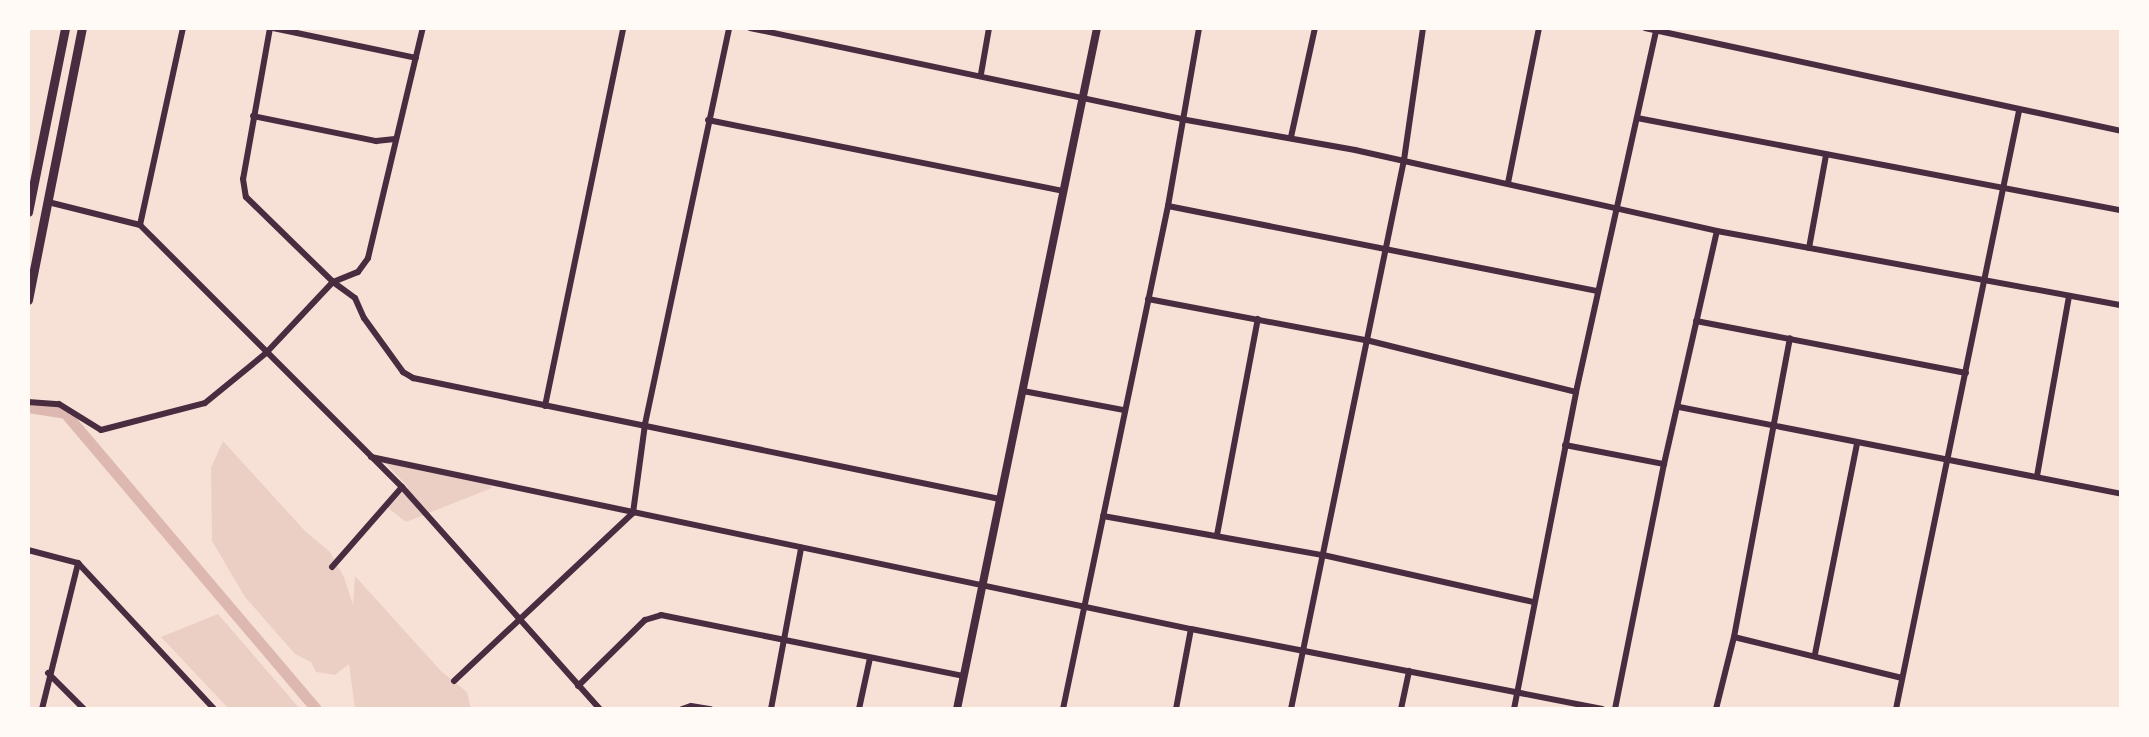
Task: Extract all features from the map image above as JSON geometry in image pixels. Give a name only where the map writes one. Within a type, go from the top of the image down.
[{"type":"main road","points":[[28,212],[65,28]]},
{"type":"main road","points":[[28,300],[82,28]]},
{"type":"street","points":[[140,225],[183,28]]},
{"type":"street","points":[[416,58],[272,28],[243,179],[246,197],[333,282],[355,298],[364,318],[403,372],[413,378],[1000,499]]},
{"type":"street","points":[[28,402],[59,404],[101,430],[205,403],[266,353],[333,282],[358,272],[368,258],[423,28]]},
{"type":"street","points":[[545,406],[623,28]]},
{"type":"street","points":[[454,681],[633,513],[645,424],[729,28]]},
{"type":"street","points":[[750,28],[981,74],[1181,119],[1404,160],[1717,231],[2121,305]]},
{"type":"street","points":[[981,74],[989,28]]},
{"type":"street","points":[[957,709],[1097,28]]},
{"type":"street","points":[[1063,709],[1168,206],[1199,28]]},
{"type":"street","points":[[1291,137],[1315,28]]},
{"type":"street","points":[[1291,709],[1404,160],[1423,28]]},
{"type":"street","points":[[1508,183],[1539,28]]},
{"type":"street","points":[[1645,28],[2121,131]]},
{"type":"street","points":[[1514,709],[1576,392],[1656,30]]},
{"type":"street","points":[[1896,709],[2019,111]]},
{"type":"street","points":[[253,116],[376,141],[395,139]]},
{"type":"street","points":[[1637,118],[2121,210]]},
{"type":"street","points":[[708,120],[1064,191]]},
{"type":"street","points":[[1809,248],[1826,155]]},
{"type":"street","points":[[48,202],[140,225],[402,487],[600,709]]},
{"type":"street","points":[[1168,206],[1598,291]]},
{"type":"street","points":[[1615,709],[1664,464],[1717,231]]},
{"type":"street","points":[[2037,476],[2069,296]]},
{"type":"street","points":[[1148,299],[1366,340],[1576,392]]},
{"type":"street","points":[[1217,535],[1258,319]]},
{"type":"street","points":[[1696,321],[1966,373]]},
{"type":"street","points":[[1716,709],[1734,637],[1790,338]]},
{"type":"street","points":[[1023,391],[1124,410]]},
{"type":"street","points":[[1679,407],[2121,494]]},
{"type":"street","points":[[1815,654],[1857,443]]},
{"type":"street","points":[[1565,445],[1664,464]]},
{"type":"street","points":[[371,457],[1191,629],[1302,649],[1517,695],[1602,709]]},
{"type":"street","points":[[332,567],[402,487]]},
{"type":"street","points":[[1103,516],[1323,555],[1534,602]]},
{"type":"street","points":[[771,709],[801,548]]},
{"type":"street","points":[[28,550],[78,563],[214,709]]},
{"type":"street","points":[[42,709],[48,673],[78,563]]},
{"type":"street","points":[[578,686],[645,620],[653,616],[963,676]]},
{"type":"street","points":[[1176,709],[1191,629]]},
{"type":"street","points":[[1734,637],[1815,654],[1902,678]]},
{"type":"street","points":[[859,709],[870,658]]},
{"type":"street","points":[[1401,709],[1409,671]]},
{"type":"street","points":[[48,673],[84,709]]},
{"type":"street","points":[[682,709],[691,706],[711,709]]},
{"type":"shaded area","points":[[223,441],[305,531],[330,552],[344,577],[353,605],[355,576],[441,671],[467,692],[471,709],[355,709],[349,664],[335,675],[316,672],[311,662],[295,654],[245,597],[212,541],[211,468]]},
{"type":"shaded area","points":[[385,463],[489,483],[492,488],[406,522],[387,507],[408,487]]},
{"type":"shaded area","points":[[218,614],[300,709],[229,709],[161,637]]},
{"type":"waterway","points":[[28,407],[65,413],[316,709]]}]
